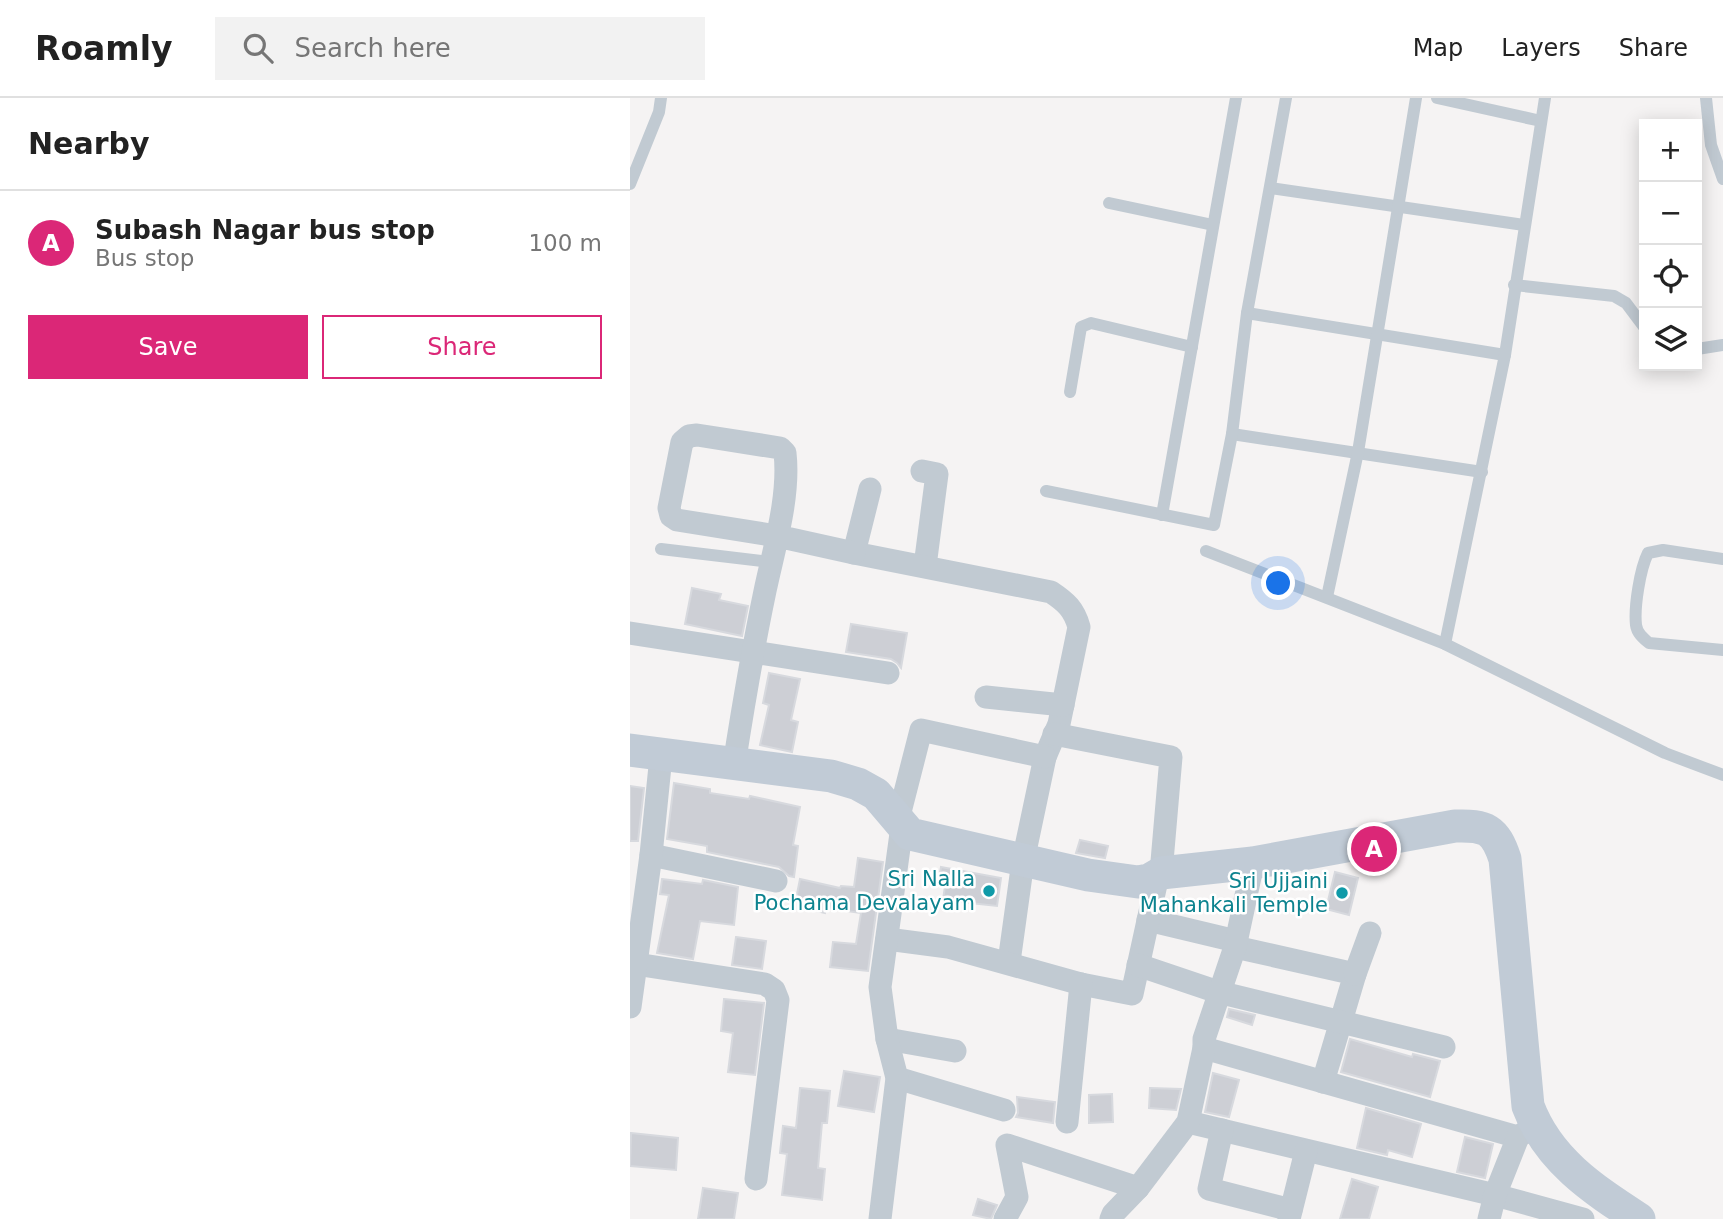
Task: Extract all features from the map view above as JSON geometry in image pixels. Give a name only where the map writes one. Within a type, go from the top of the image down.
[{"type":"street","points":[[734,765],[752,653],[777,536],[782,510],[785,453],[780,448],[697,435],[689,436],[682,442],[669,508],[671,516],[677,520],[777,536],[1051,592],[1068,603],[1075,613],[1079,627],[1063,705],[1045,757],[1023,861],[1009,962]]},
{"type":"street","points":[[922,471],[937,474],[925,566]]},
{"type":"street","points":[[854,553],[870,489]]},
{"type":"street","points":[[630,633],[888,673]]},
{"type":"street","points":[[986,697],[1063,705]]},
{"type":"street","points":[[880,1219],[897,1078],[887,1039],[880,987],[900,823],[921,730],[1045,757]]},
{"type":"street","points":[[887,939],[948,947],[1081,984],[1132,994],[1159,874],[1171,757],[1054,734]]},
{"type":"street","points":[[630,1007],[633,963],[651,855],[646,753],[831,776],[876,793],[911,834],[1088,875],[1138,882],[1159,874],[1253,863],[1455,826],[1475,826],[1490,831],[1500,844],[1505,859],[1528,1106],[1527,1131],[1495,1195],[1489,1219]]},
{"type":"street","points":[[651,855],[776,881]]},
{"type":"street","points":[[1111,1219],[1112,1214],[1138,1188],[1188,1122],[1204,1039],[1235,944],[1253,863]]},
{"type":"street","points":[[1148,920],[1355,974]]},
{"type":"street","points":[[1323,1082],[1370,933]]},
{"type":"street","points":[[633,963],[765,984],[774,990],[778,1000],[756,1179]]},
{"type":"street","points":[[1138,965],[1218,992],[1444,1047]]},
{"type":"street","points":[[1067,1122],[1081,984]]},
{"type":"street","points":[[887,1039],[955,1052]]},
{"type":"street","points":[[1204,1048],[1323,1082],[1527,1131],[1550,1146],[1587,1185],[1639,1219]]},
{"type":"street","points":[[897,1078],[1004,1110]]},
{"type":"street","points":[[1188,1122],[1495,1195],[1583,1219]]},
{"type":"street","points":[[1222,1130],[1209,1189],[1290,1215],[1306,1152]]},
{"type":"street","points":[[1005,1219],[1017,1197],[1007,1145],[1138,1188]]},
{"type":"lane","points":[[630,184],[659,112],[661,98]]},
{"type":"lane","points":[[1162,515],[1236,98]]},
{"type":"lane","points":[[1046,491],[1214,525],[1232,434],[1247,313],[1286,98]]},
{"type":"lane","points":[[1327,597],[1358,452],[1416,98]]},
{"type":"lane","points":[[1437,98],[1541,121]]},
{"type":"lane","points":[[1445,644],[1505,355],[1545,98]]},
{"type":"lane","points":[[1706,98],[1711,145],[1723,179]]},
{"type":"lane","points":[[1270,188],[1524,225]]},
{"type":"lane","points":[[1109,203],[1213,225]]},
{"type":"lane","points":[[1514,285],[1615,296],[1626,303],[1639,320]]},
{"type":"lane","points":[[1247,313],[1505,355]]},
{"type":"lane","points":[[1070,392],[1081,327],[1086,323],[1192,347]]},
{"type":"lane","points":[[1702,348],[1723,345]]},
{"type":"lane","points":[[1232,434],[1482,472]]},
{"type":"lane","points":[[661,549],[771,562]]},
{"type":"lane","points":[[1723,559],[1663,550],[1648,553],[1643,562],[1636,627],[1649,643],[1723,650]]},
{"type":"lane","points":[[1206,551],[1445,644],[1665,753],[1723,775]]},
{"type":"building","points":[[692,588],[721,594],[719,600],[748,606],[742,636],[685,624]]},
{"type":"building","points":[[851,624],[907,633],[901,668],[891,659],[846,652]]},
{"type":"building","points":[[769,673],[800,679],[791,720],[798,722],[792,752],[760,745],[769,705],[763,703]]},
{"type":"building","points":[[674,783],[710,789],[710,793],[749,799],[750,796],[800,807],[793,845],[798,846],[794,877],[779,867],[707,852],[707,846],[667,839]]},
{"type":"building","points":[[630,786],[644,788],[638,841],[630,841]]},
{"type":"building","points":[[1080,840],[1108,846],[1105,858],[1076,853]]},
{"type":"building","points":[[858,858],[883,862],[868,971],[830,967],[833,942],[856,944],[861,913],[826,908],[825,913],[804,908],[805,901],[796,899],[800,879],[840,888],[854,887]]},
{"type":"building","points":[[941,867],[1001,878],[997,906],[943,900],[945,886],[938,884]]},
{"type":"building","name":"Sri Ujjaini Mahankali Temple","points":[[1335,872],[1358,878],[1349,915],[1326,909]]},
{"type":"building","points":[[662,879],[702,884],[703,880],[738,887],[734,925],[700,921],[693,959],[657,953],[669,895],[660,894]]},
{"type":"building","points":[[736,937],[766,941],[762,969],[732,965]]},
{"type":"building","points":[[724,999],[764,1003],[755,1075],[728,1072],[733,1033],[721,1031]]},
{"type":"building","points":[[1229,1009],[1255,1015],[1252,1025],[1227,1017]]},
{"type":"building","points":[[1350,1039],[1412,1057],[1413,1054],[1440,1061],[1430,1097],[1341,1072]]},
{"type":"building","points":[[844,1071],[880,1077],[874,1112],[838,1106]]},
{"type":"building","points":[[1213,1073],[1239,1080],[1229,1117],[1205,1112]]},
{"type":"building","points":[[800,1088],[830,1091],[827,1123],[822,1123],[818,1168],[825,1169],[822,1200],[782,1195],[787,1154],[780,1153],[783,1126],[796,1128]]},
{"type":"building","points":[[1150,1088],[1181,1089],[1176,1110],[1149,1108]]},
{"type":"building","points":[[1112,1094],[1113,1122],[1089,1123],[1089,1095]]},
{"type":"building","points":[[1017,1097],[1055,1102],[1053,1123],[1016,1117]]},
{"type":"building","points":[[1366,1108],[1421,1124],[1412,1157],[1388,1150],[1387,1155],[1357,1148]]},
{"type":"building","points":[[631,1133],[678,1138],[676,1170],[630,1166]]},
{"type":"building","points":[[1465,1137],[1493,1144],[1485,1178],[1457,1172]]},
{"type":"building","points":[[1352,1179],[1378,1187],[1369,1219],[1340,1219]]},
{"type":"building","points":[[703,1188],[738,1193],[734,1219],[698,1219]]},
{"type":"building","points":[[978,1199],[997,1205],[991,1219],[973,1215]]},
{"type":"place","name":"Subash Nagar bus stop","points":[[1374,849]]},
{"type":"place","name":"Sri Nalla Pochama Devalayam","points":[[989,891]]},
{"type":"place","name":"Sri Ujjaini Mahankali Temple","points":[[1342,893]]}]
